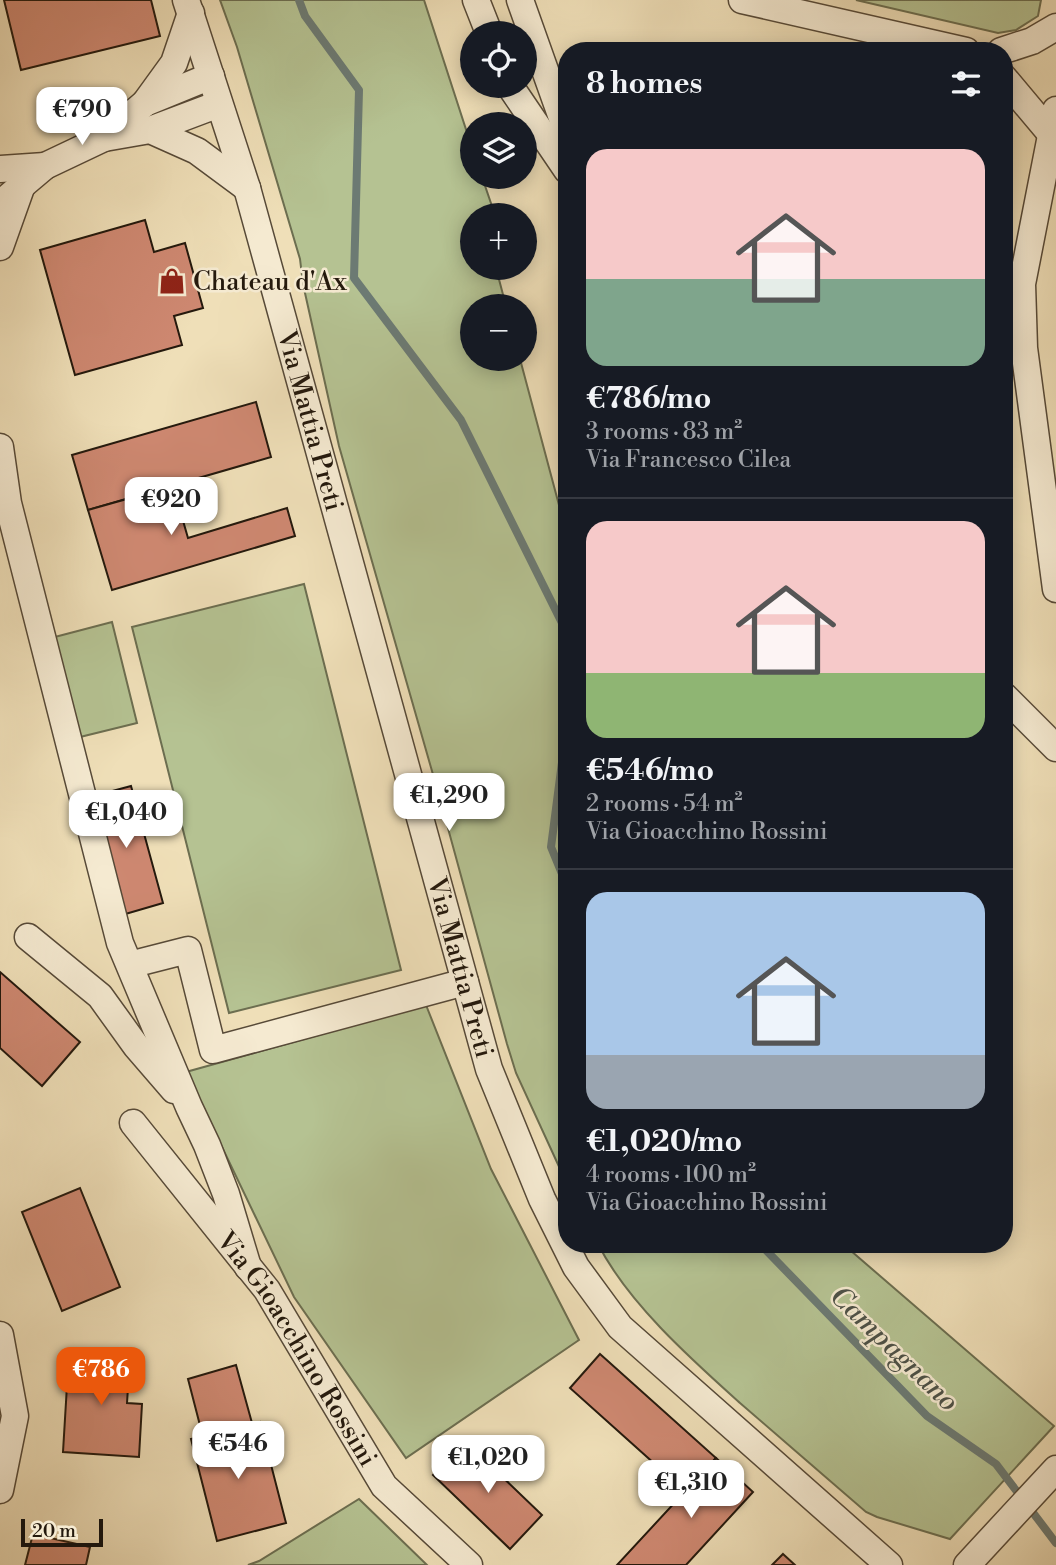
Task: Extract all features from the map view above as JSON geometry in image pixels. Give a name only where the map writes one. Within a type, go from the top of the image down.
[{"type":"street","points":[[476,0],[484,21]]},
{"type":"street","points":[[741,0],[926,42]]},
{"type":"street","points":[[524,4],[558,105]]},
{"type":"street","points":[[0,204],[45,166],[104,138],[145,103],[174,62],[188,7]]},
{"type":"street","name":"Via Mattia Preti","points":[[188,7],[247,188],[489,1069],[542,1199],[558,1229]]},
{"type":"street","points":[[1013,47],[1032,41],[1056,27]]},
{"type":"street","points":[[145,103],[211,76]]},
{"type":"street","points":[[1013,86],[1053,122],[1022,284],[1024,348],[1053,540],[1056,589]]},
{"type":"street","points":[[518,98],[558,157]]},
{"type":"street","points":[[104,138],[150,130],[219,104]]},
{"type":"street","points":[[150,130],[197,151],[247,188]]},
{"type":"street","points":[[0,169],[45,166]]},
{"type":"street","points":[[0,247],[21,186]]},
{"type":"street","points":[[0,447],[8,503],[120,943],[207,1145],[226,1194],[248,1267]]},
{"type":"street","points":[[1013,705],[1056,748]]},
{"type":"street","points":[[29,937],[100,996],[136,1046],[189,1107]]},
{"type":"street","points":[[141,962],[188,950],[213,1050],[465,982]]},
{"type":"street","name":"Via Gioacchino Rossini","points":[[133,1123],[267,1290],[384,1486],[469,1565]]},
{"type":"street","name":"Via Mattia Preti","points":[[570,1253],[583,1277],[620,1327],[889,1565]]},
{"type":"street","points":[[0,1335],[15,1416],[0,1490]]},
{"type":"street","points":[[967,1565],[1056,1469]]},
{"type":"green space","points":[[220,0],[424,0],[460,112],[460,189],[486,189],[491,203],[460,203],[460,280],[499,280],[503,294],[460,294],[460,371],[523,371],[558,501],[558,1164],[516,1073],[507,1044],[339,446],[303,284],[300,259],[237,47]]},
{"type":"green space","points":[[856,0],[1041,0],[1038,16],[1016,30],[998,33]]},
{"type":"green space","points":[[304,584],[401,970],[229,1013],[132,627]]},
{"type":"green space","points":[[112,622],[137,723],[76,738],[51,638]]},
{"type":"green space","points":[[426,1005],[491,1169],[579,1340],[406,1458],[294,1297],[186,1072]]},
{"type":"green space","points":[[603,1253],[853,1253],[1054,1426],[950,1539],[877,1517],[866,1512],[681,1349],[643,1309]]},
{"type":"green space","points":[[359,1499],[427,1565],[248,1565],[259,1561]]},
{"type":"building","points":[[4,0],[151,0],[160,36],[21,70]]},
{"type":"building","points":[[145,220],[154,252],[185,243],[203,308],[174,316],[182,345],[75,375],[40,250]]},
{"type":"building","points":[[256,402],[271,457],[88,510],[72,455]]},
{"type":"building","points":[[173,486],[188,538],[287,508],[295,536],[112,590],[88,510]]},
{"type":"building","points":[[131,786],[163,903],[122,915],[90,797]]},
{"type":"building","points":[[0,972],[80,1042],[42,1086],[0,1048]]},
{"type":"building","points":[[80,1188],[120,1287],[62,1311],[22,1212]]},
{"type":"building","points":[[69,1352],[130,1356],[127,1403],[142,1404],[139,1457],[63,1452]]},
{"type":"building","points":[[600,1354],[716,1458],[685,1491],[570,1388]]},
{"type":"building","points":[[236,1365],[252,1423],[203,1437],[188,1379]]},
{"type":"building","points":[[260,1422],[286,1523],[217,1541],[191,1439]]},
{"type":"building","points":[[465,1441],[542,1515],[510,1549],[433,1475]]},
{"type":"building","points":[[716,1458],[753,1492],[686,1565],[617,1565]]},
{"type":"building","points":[[33,1534],[90,1547],[86,1565],[25,1565]]},
{"type":"building","points":[[783,1554],[795,1565],[772,1565]]},
{"type":"waterway","name":"Campagnano","points":[[299,0],[305,16],[359,90],[354,278],[461,420],[558,615]]},
{"type":"waterway","name":"Campagnano","points":[[558,793],[551,847],[558,864]]},
{"type":"waterway","name":"Campagnano","points":[[769,1253],[927,1416],[996,1464],[1056,1543]]},
{"type":"place","name":"Chateau d'Ax","points":[[172,281]]}]
